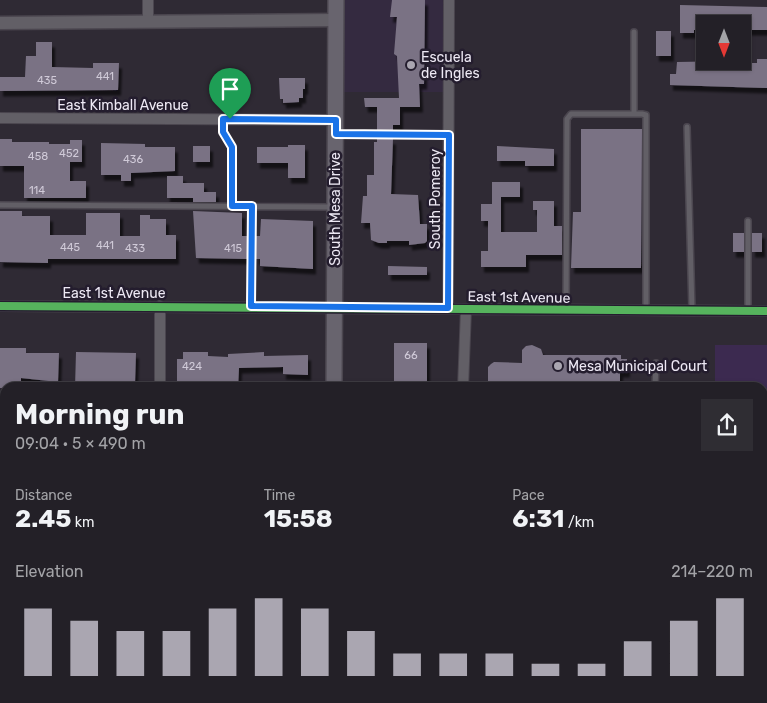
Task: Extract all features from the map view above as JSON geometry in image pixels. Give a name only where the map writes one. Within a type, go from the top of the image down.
[{"type":"main road","name":"South Mesa Drive","points":[[334,382],[336,0]]},
{"type":"street","points":[[148,0],[148,22]]},
{"type":"street","name":"South Pomeroy","points":[[448,308],[450,0]]},
{"type":"street","points":[[0,23],[336,20]]},
{"type":"street","name":"East Kimball Avenue","points":[[0,118],[223,119],[336,127]]},
{"type":"street","name":"East 1st Avenue","points":[[0,306],[251,306],[767,311]]},
{"type":"street","points":[[160,306],[160,382]]},
{"type":"street","points":[[463,382],[466,309]]},
{"type":"lane","points":[[634,32],[634,114]]},
{"type":"lane","points":[[566,310],[567,119],[571,114],[634,114],[646,116],[646,310]]},
{"type":"lane","points":[[223,119],[223,132],[232,147],[232,206]]},
{"type":"lane","points":[[336,127],[449,135]]},
{"type":"lane","points":[[687,127],[692,311]]},
{"type":"lane","points":[[0,205],[335,207]]},
{"type":"lane","points":[[251,306],[252,206]]},
{"type":"lane","points":[[748,222],[748,311]]},
{"type":"lane","points":[[655,382],[656,363]]},
{"type":"shaded area","points":[[336,0],[449,0],[449,92],[336,92]]},
{"type":"shaded area","points":[[715,345],[767,345],[767,382],[715,382]]},
{"type":"building","points":[[392,0],[425,0],[424,84],[419,84],[420,107],[400,107],[400,125],[393,125],[393,130],[377,130],[377,107],[365,107],[364,98],[399,98],[397,56],[394,54],[397,17],[390,17]]},
{"type":"building","points":[[680,5],[767,7],[767,30],[751,30],[751,15],[696,15],[696,30],[694,30],[694,33],[680,33]]},
{"type":"building","points":[[656,31],[671,31],[671,56],[656,56]]},
{"type":"building","points":[[36,42],[52,42],[52,67],[93,68],[93,63],[119,63],[118,90],[0,91],[0,77],[25,77],[26,56],[36,56]]},
{"type":"building","points":[[757,59],[767,59],[767,88],[670,85],[670,74],[676,74],[677,62],[696,62],[696,70],[751,70],[751,63],[757,63]]},
{"type":"building","points":[[279,78],[305,78],[303,98],[299,98],[299,102],[283,103],[283,99],[280,99]]},
{"type":"building","points":[[581,129],[642,129],[641,268],[571,268],[573,212],[581,212]]},
{"type":"building","points":[[0,139],[12,139],[12,142],[49,142],[49,144],[70,144],[70,140],[82,140],[82,162],[70,162],[70,181],[86,181],[86,198],[24,198],[24,166],[0,166]]},
{"type":"building","points":[[377,139],[393,139],[391,194],[418,195],[420,224],[427,224],[427,241],[425,243],[409,245],[409,241],[387,241],[387,243],[379,243],[371,240],[370,223],[361,223],[363,196],[367,196],[367,175],[374,175],[374,142],[377,142]]},
{"type":"building","points":[[101,143],[145,144],[145,147],[175,147],[175,171],[131,173],[131,181],[121,181],[121,175],[101,175]]},
{"type":"building","points":[[288,145],[305,145],[305,178],[288,178],[288,163],[257,163],[257,147],[288,147]]},
{"type":"building","points":[[193,146],[210,146],[210,162],[193,162]]},
{"type":"building","points":[[497,146],[554,149],[554,166],[525,166],[525,161],[497,161]]},
{"type":"building","points":[[167,176],[183,176],[183,183],[204,183],[204,192],[216,192],[216,202],[193,202],[193,198],[167,198]]},
{"type":"building","points":[[492,182],[520,182],[520,197],[501,197],[501,232],[537,232],[537,210],[533,210],[533,201],[554,201],[554,226],[562,226],[562,255],[526,255],[526,267],[481,267],[481,251],[488,251],[488,221],[481,221],[481,204],[492,204]]},
{"type":"building","points":[[0,211],[22,211],[22,216],[50,216],[50,235],[86,235],[86,213],[120,213],[120,236],[140,236],[140,215],[150,215],[150,219],[166,219],[166,235],[176,235],[176,259],[48,259],[48,263],[0,262]]},
{"type":"building","points":[[193,211],[242,213],[242,236],[247,236],[247,259],[196,258]]},
{"type":"building","points":[[261,219],[313,221],[313,269],[260,266],[260,259],[256,259],[256,236],[260,236]]},
{"type":"building","points":[[733,233],[744,233],[744,252],[733,252]]},
{"type":"building","points":[[752,233],[762,233],[762,252],[752,252]]},
{"type":"building","points":[[388,266],[427,267],[427,275],[388,275]]},
{"type":"building","points":[[394,343],[427,343],[427,382],[394,382]]},
{"type":"building","name":"Mesa Municipal Court","points":[[532,345],[541,349],[543,355],[621,355],[621,359],[627,359],[627,372],[620,372],[620,382],[488,382],[488,367],[491,364],[494,362],[522,363],[522,350],[526,346]]},
{"type":"building","points":[[0,348],[26,348],[26,353],[59,353],[58,382],[21,378],[21,382],[0,382]]},
{"type":"building","points":[[76,352],[136,353],[135,382],[75,382]]},
{"type":"building","points":[[183,352],[208,352],[208,356],[228,357],[228,354],[264,352],[264,356],[308,355],[308,375],[283,374],[283,367],[239,368],[238,382],[177,382],[177,359],[183,359]]},
{"type":"cycle path","points":[[0,306],[767,311]]},
{"type":"place","name":"Escuela de Ingles","points":[[411,65]]},
{"type":"place","name":"Mesa Municipal Court","points":[[558,366]]},
{"type":"route","points":[[223,119],[230,119],[336,120],[336,134],[449,135],[448,308],[251,306],[252,206],[232,206],[232,147],[223,132],[223,119]]}]
